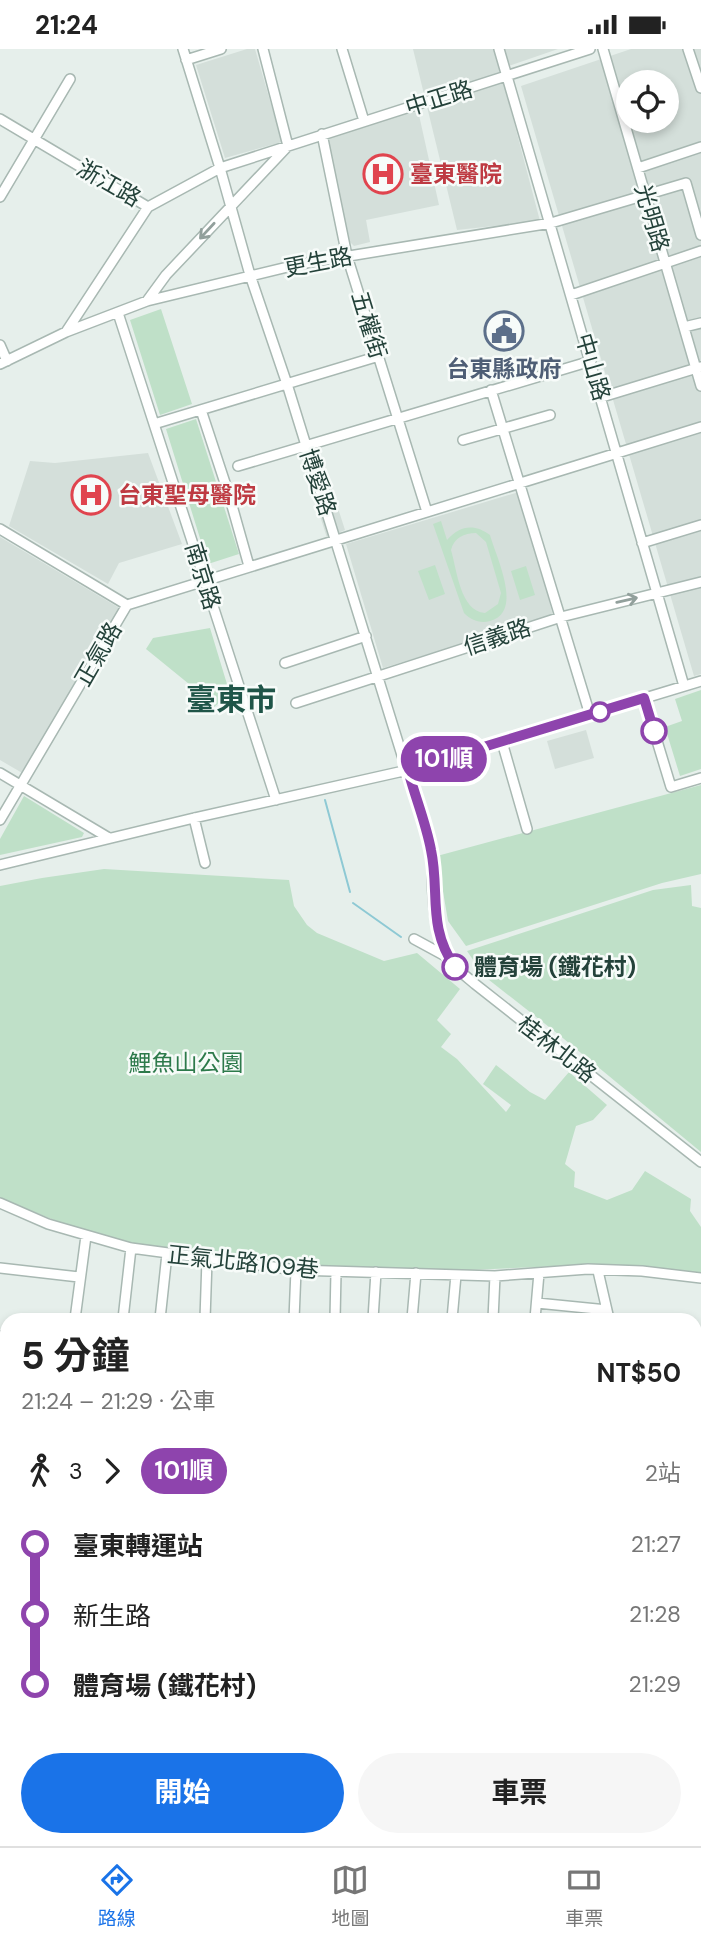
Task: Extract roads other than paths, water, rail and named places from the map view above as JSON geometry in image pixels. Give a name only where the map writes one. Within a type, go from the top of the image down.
[{"type":"street","name":"博愛路","points":[[183,49],[250,275],[287,384],[432,852],[435,919]]},
{"type":"street","points":[[186,60],[221,49]]},
{"type":"street","points":[[262,49],[288,146]]},
{"type":"street","points":[[342,49],[364,121]]},
{"type":"street","name":"中山路","points":[[499,49],[684,686]]},
{"type":"street","name":"中正路","points":[[220,168],[590,49]]},
{"type":"street","name":"光明路","points":[[603,49],[698,368],[701,386]]},
{"type":"street","points":[[688,49],[701,87]]},
{"type":"street","points":[[0,197],[70,79]]},
{"type":"street","name":"浙江路","points":[[0,119],[148,207],[220,168]]},
{"type":"street","name":"五權街","points":[[322,134],[347,255],[428,512]]},
{"type":"street","name":"中正路","points":[[147,301],[166,275],[288,146]]},
{"type":"street","points":[[638,168],[701,148]]},
{"type":"street","name":"更生路","points":[[4,362],[66,332],[147,301],[250,275],[347,255],[551,223],[686,183],[701,235]]},
{"type":"street","points":[[66,332],[148,207]]},
{"type":"street","points":[[571,295],[701,251]]},
{"type":"street","name":"南京路","points":[[118,313],[275,800]]},
{"type":"street","points":[[684,327],[701,323]]},
{"type":"street","points":[[0,345],[4,362]]},
{"type":"street","points":[[154,424],[379,356]]},
{"type":"street","points":[[238,466],[591,361]]},
{"type":"street","points":[[602,397],[698,368]]},
{"type":"street","points":[[491,390],[590,715]]},
{"type":"street","points":[[201,410],[249,566]]},
{"type":"street","points":[[463,440],[550,415]]},
{"type":"street","points":[[617,454],[701,427]]},
{"type":"street","name":"正氣路","points":[[0,820],[127,605],[617,454]]},
{"type":"street","points":[[642,543],[701,525]]},
{"type":"street","points":[[0,529],[127,605]]},
{"type":"street","name":"信義路","points":[[296,703],[561,617],[701,582]]},
{"type":"street","points":[[285,663],[366,636]]},
{"type":"street","points":[[0,865],[408,770],[701,681]]},
{"type":"street","points":[[644,698],[671,787],[701,778]]},
{"type":"street","points":[[502,742],[527,829]]},
{"type":"street","points":[[0,773],[109,838]]},
{"type":"street","points":[[194,818],[205,863]]},
{"type":"street","name":"桂林北路","points":[[435,919],[455,967],[701,1162]]},
{"type":"street","points":[[414,939],[449,958]]},
{"type":"street","name":"正氣北路109巷","points":[[0,1203],[48,1224],[131,1248],[296,1271],[495,1276],[642,1271],[701,1278]]},
{"type":"street","points":[[76,1313],[86,1236]]},
{"type":"street","points":[[124,1313],[131,1248]]},
{"type":"street","points":[[161,1313],[167,1254]]},
{"type":"street","points":[[205,1313],[207,1260]]},
{"type":"street","points":[[0,1268],[79,1277]]},
{"type":"street","points":[[294,1313],[296,1271]]},
{"type":"street","points":[[598,1271],[608,1313]]},
{"type":"street","points":[[335,1313],[337,1272]]},
{"type":"street","points":[[373,1313],[376,1272]]},
{"type":"street","points":[[413,1313],[416,1273]]},
{"type":"street","points":[[536,1313],[539,1273]]},
{"type":"street","points":[[453,1313],[456,1275]]},
{"type":"street","points":[[493,1313],[495,1276]]},
{"type":"street","points":[[537,1303],[596,1313]]},
{"type":"waterway","points":[[325,800],[350,892]]},
{"type":"waterway","points":[[353,903],[401,937]]},
{"type":"place","name":"臺東醫院","points":[[383,174]]},
{"type":"place","name":"台東縣政府","points":[[504,331]]},
{"type":"place","name":"台東聖母醫院","points":[[91,495]]},
{"type":"place","name":"體育場 (鐵花村)","points":[[455,967]]},
{"type":"district","name":"臺東市","points":[[231,700]]},
{"type":"park label","name":"鯉魚山公園","points":[[186,1063]]}]
